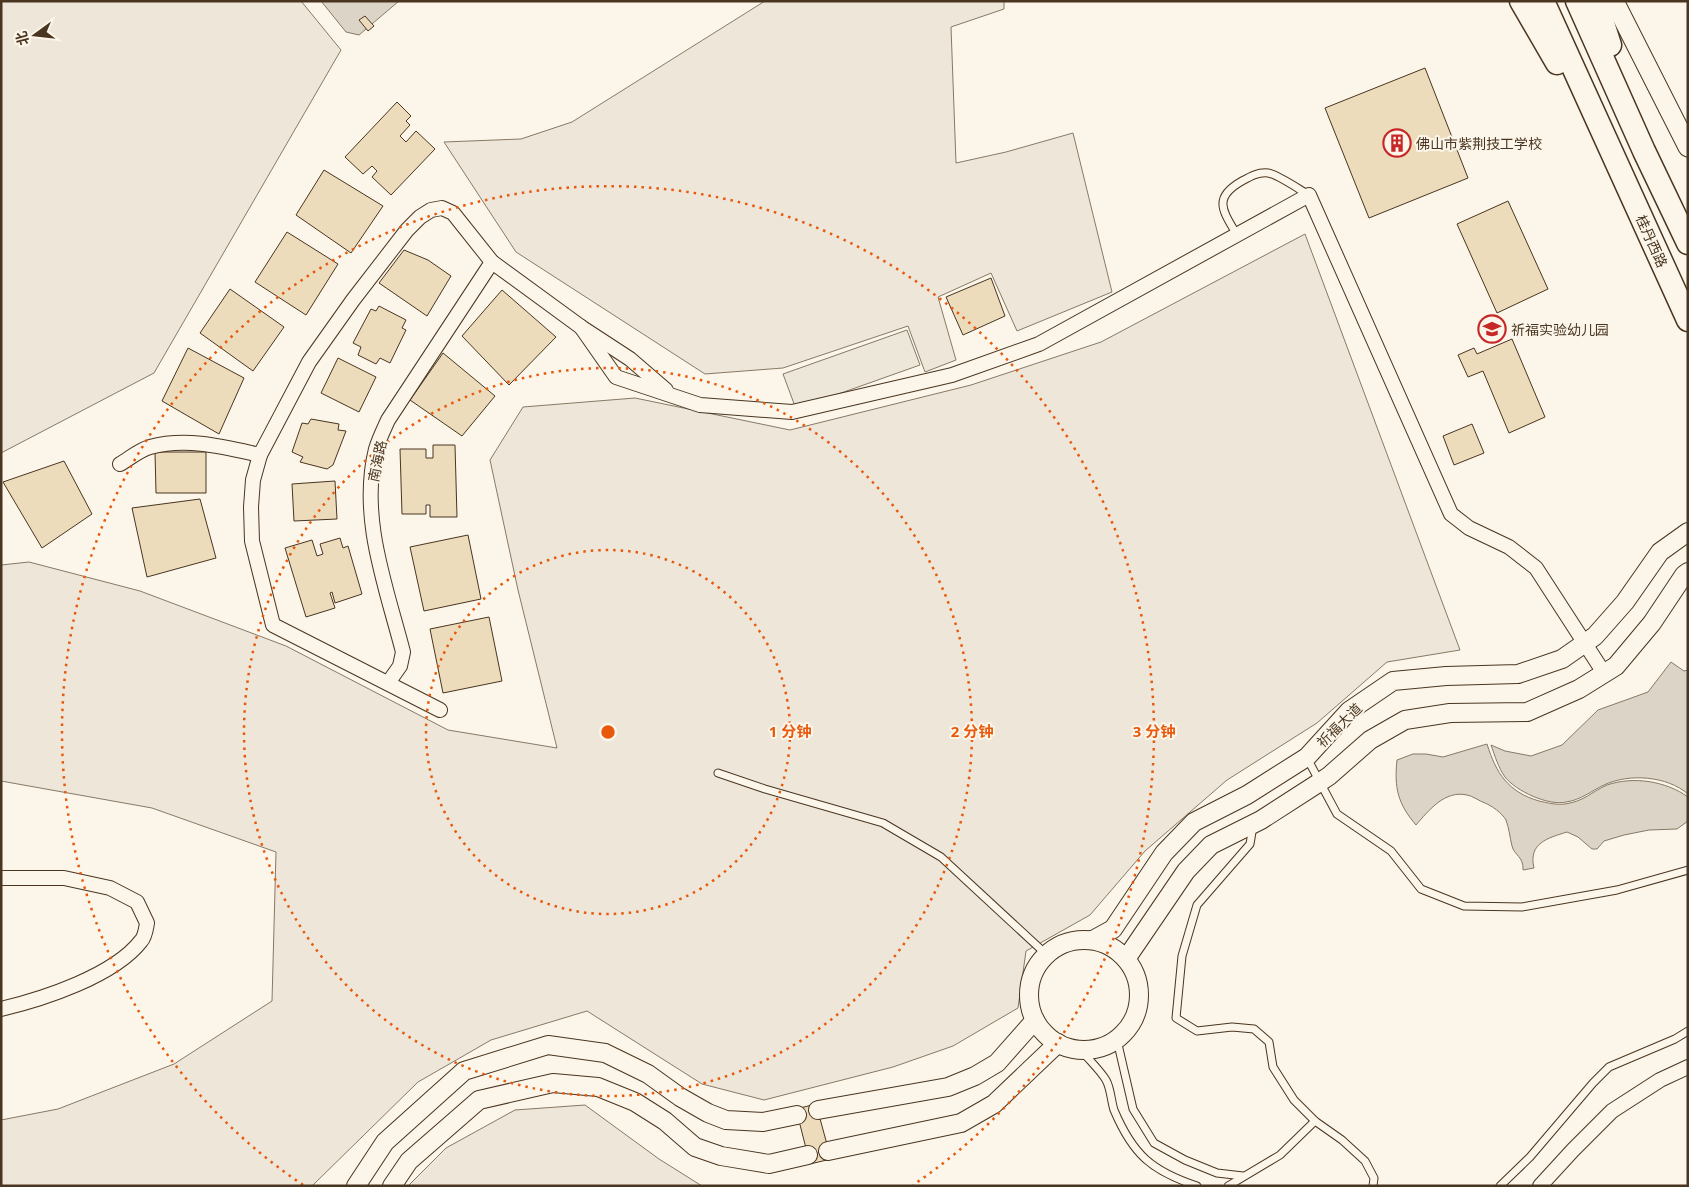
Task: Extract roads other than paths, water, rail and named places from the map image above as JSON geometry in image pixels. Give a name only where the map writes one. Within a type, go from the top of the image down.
[{"type":"highway","points":[[1521,1],[1616,162]]},
{"type":"highway","points":[[1543,1],[1616,162]]},
{"type":"highway","points":[[1577,1],[1644,151],[1688,243]]},
{"type":"highway","points":[[1596,1],[1644,151]]},
{"type":"highway","name":"桂丹西路","points":[[1616,162],[1688,320]]},
{"type":"main road","points":[[1614,1],[1688,147]]},
{"type":"street","points":[[581,327],[616,377],[700,405],[792,412],[952,375],[1039,344],[1309,195],[1451,514],[1469,528],[1509,547],[1536,568],[1604,673]]},
{"type":"street","points":[[440,710],[273,625],[252,541],[251,507],[253,480],[260,455],[309,362],[353,300],[420,217],[431,210],[442,208],[454,213],[492,262],[581,327],[630,359],[670,394]]},
{"type":"street","name":"南海路","points":[[388,684],[400,666],[403,652],[373,537],[371,477],[377,447],[393,413],[492,262]]},
{"type":"street","points":[[120,464],[148,448],[178,442],[212,445],[260,455]]},
{"type":"street","name":"祈福大道","points":[[1093,940],[1113,929],[1164,852],[1194,822],[1247,796],[1307,757],[1349,711],[1393,681],[1446,676],[1518,674],[1562,658],[1595,636],[1626,602],[1660,552],[1688,532]]},
{"type":"street","points":[[1126,959],[1186,871],[1211,845],[1254,824],[1320,782],[1370,740],[1406,720],[1450,713],[1527,712],[1579,689],[1616,666],[1652,622],[1688,572]]},
{"type":"street","points":[[1,878],[64,878],[110,888],[137,902],[147,923],[143,940],[121,961],[85,980],[34,1001],[1,1009]]},
{"type":"street","points":[[1074,940],[1093,940],[1111,947],[1126,959],[1133,969],[1139,988],[1138,1007],[1130,1025],[1117,1040],[1100,1048],[1081,1050],[1062,1046],[1046,1035],[1034,1020],[1029,1001],[1032,976],[1041,960],[1047,954],[1056,947],[1074,940]]},
{"type":"street","points":[[818,1110],[948,1087],[976,1076],[997,1062],[1034,1020]]},
{"type":"street","points":[[828,1151],[961,1123],[994,1104],[1058,1043]]},
{"type":"street","points":[[356,1186],[385,1142],[464,1071],[548,1045],[605,1053],[648,1074],[680,1097],[708,1113],[726,1120],[763,1122],[798,1114]]},
{"type":"street","points":[[1540,1186],[1612,1111],[1660,1080],[1688,1068]]},
{"type":"street","points":[[392,1186],[409,1161],[479,1100],[553,1083],[598,1087],[635,1102],[665,1121],[695,1147],[721,1156],[770,1164],[808,1155]]},
{"type":"lane","points":[[1237,235],[1225,215],[1223,200],[1229,188],[1255,174],[1269,173],[1309,195]]},
{"type":"lane","points":[[1307,757],[1338,814],[1392,851],[1421,889],[1464,906],[1522,907],[1617,890],[1688,870]]},
{"type":"lane","points":[[718,773],[883,823],[941,857],[1047,954]]},
{"type":"lane","points":[[1254,824],[1250,844],[1197,905],[1182,956],[1176,1018],[1197,1031],[1232,1027],[1254,1029],[1269,1042],[1273,1067],[1294,1100],[1315,1121],[1342,1140],[1365,1161],[1374,1178],[1373,1186]]},
{"type":"lane","points":[[1500,1186],[1530,1157],[1609,1067],[1675,1039],[1688,1031]]},
{"type":"lane","points":[[1117,1040],[1133,1109],[1154,1143],[1185,1160],[1218,1173],[1243,1176]]},
{"type":"lane","points":[[1081,1050],[1106,1081],[1114,1109],[1130,1143],[1153,1166],[1175,1178],[1197,1186]]},
{"type":"lane","points":[[1228,1186],[1280,1155],[1315,1121]]},
{"type":"place","name":"佛山市紫荆技工学校","points":[[1397,143]]},
{"type":"place","name":"祈福实验幼儿园","points":[[1492,329]]}]
